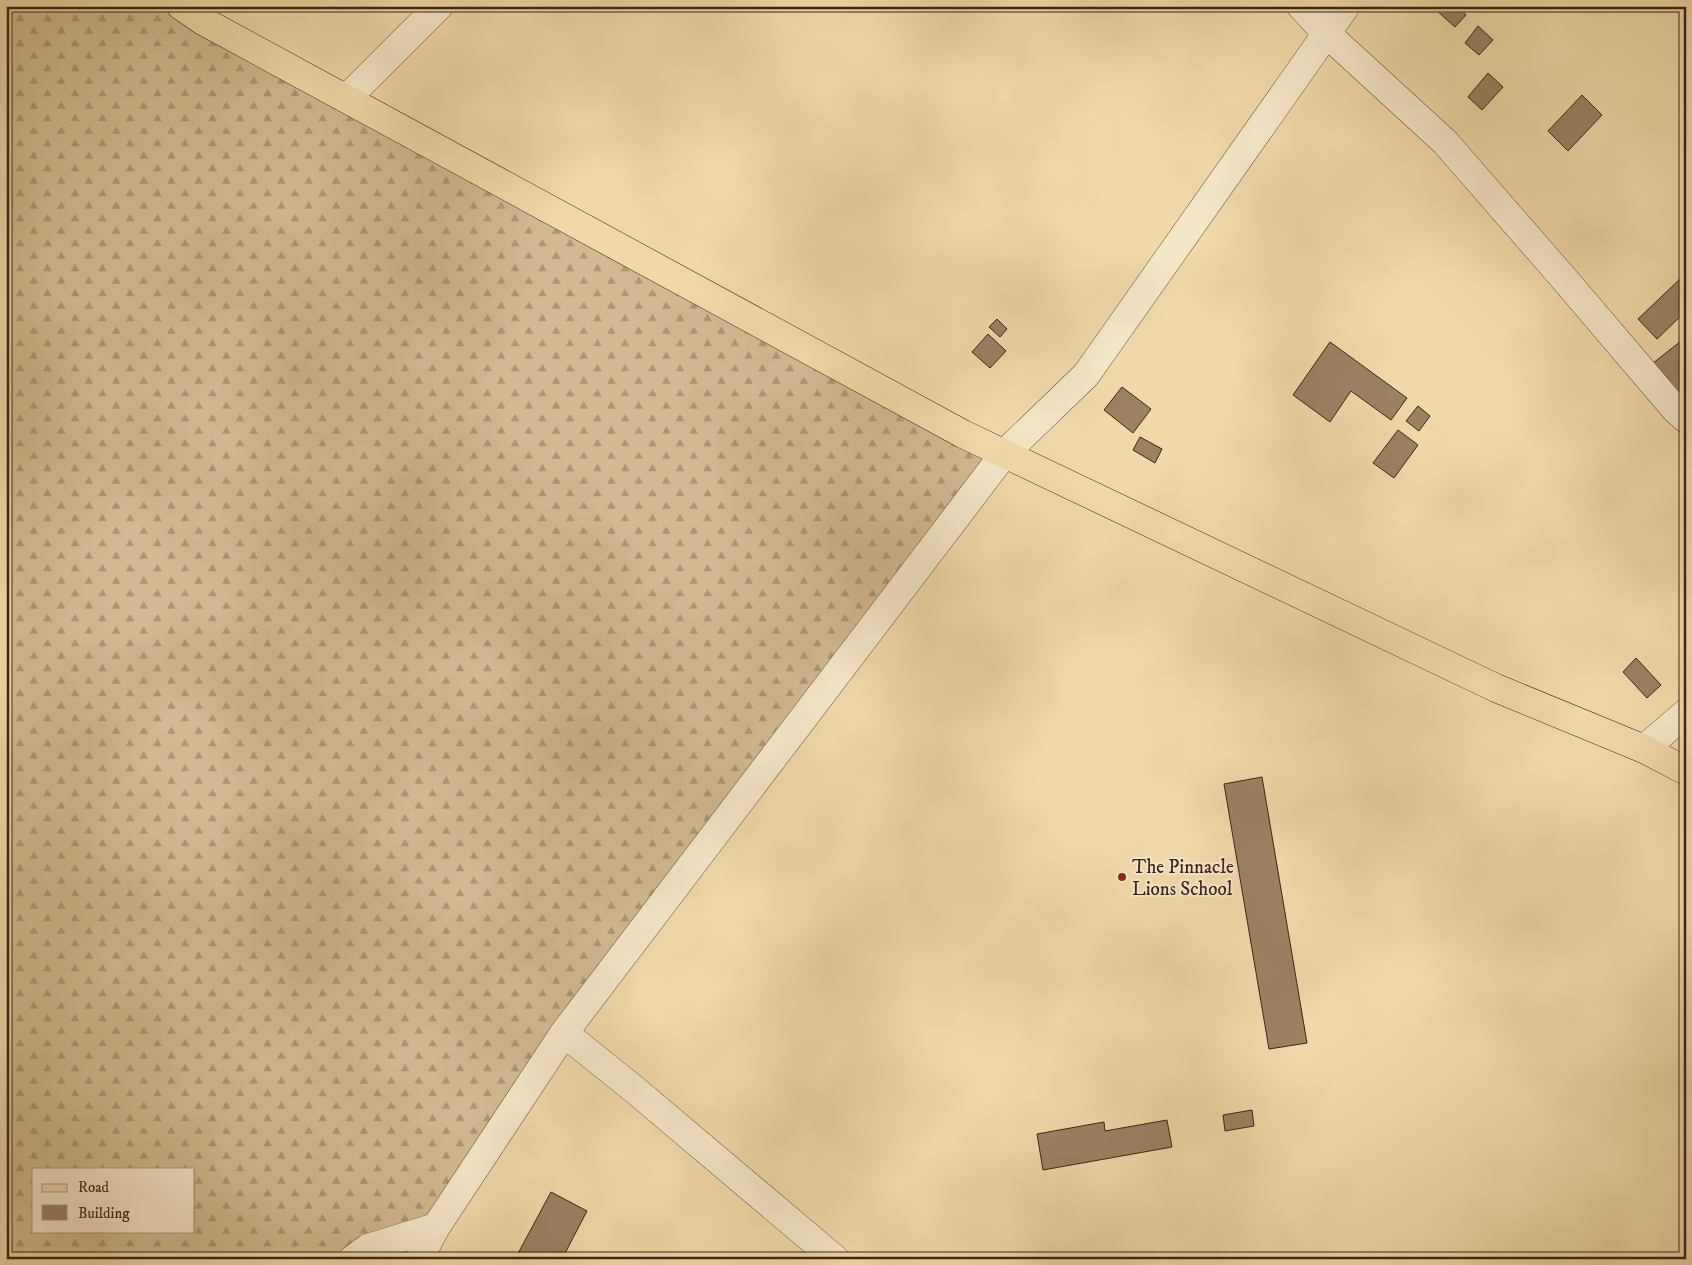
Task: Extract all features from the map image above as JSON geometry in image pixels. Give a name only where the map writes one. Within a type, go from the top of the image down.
[{"type":"main road","points":[[181,6],[203,21],[954,430],[1496,688],[1644,749],[1686,770]]},
{"type":"street","points":[[347,98],[439,6]]},
{"type":"street","points":[[1301,6],[1326,33],[1445,142],[1675,409],[1686,419]]},
{"type":"street","points":[[419,1259],[436,1227],[564,1033],[1004,454],[1086,375],[1346,6]]},
{"type":"street","points":[[1644,749],[1686,714]]},
{"type":"street","points":[[564,1033],[635,1090],[835,1259]]},
{"type":"street","points":[[353,1259],[368,1248],[436,1227]]},
{"type":"green space","points":[[22,6],[179,6],[1002,454],[431,1216],[361,1259],[6,1259],[6,14]]},
{"type":"building","points":[[1440,6],[1456,6],[1466,15],[1455,27],[1436,10]]},
{"type":"building","points":[[1478,26],[1493,40],[1479,55],[1465,43]]},
{"type":"building","points":[[1488,73],[1503,87],[1482,110],[1468,97]]},
{"type":"building","points":[[1582,95],[1602,115],[1568,151],[1548,131]]},
{"type":"building","points":[[1681,278],[1686,283],[1686,311],[1657,339],[1638,319]]},
{"type":"building","points":[[997,319],[1007,329],[1000,337],[989,327]]},
{"type":"building","points":[[988,334],[1006,351],[990,368],[972,352]]},
{"type":"building","points":[[1686,337],[1686,406],[1652,364]]},
{"type":"building","points":[[1330,342],[1407,398],[1391,420],[1351,391],[1330,422],[1293,395]]},
{"type":"building","points":[[1122,387],[1151,409],[1133,433],[1104,410]]},
{"type":"building","points":[[1418,406],[1430,416],[1419,431],[1406,421]]},
{"type":"building","points":[[1398,430],[1418,445],[1394,478],[1373,463]]},
{"type":"building","points":[[1140,437],[1162,449],[1155,463],[1133,450]]},
{"type":"building","points":[[1636,658],[1661,685],[1647,698],[1623,672]]},
{"type":"building","points":[[1262,777],[1307,1043],[1269,1049],[1224,784]]},
{"type":"building","points":[[1252,1110],[1254,1126],[1225,1131],[1223,1115]]},
{"type":"building","points":[[1167,1120],[1172,1147],[1043,1170],[1037,1134],[1104,1122],[1105,1131]]},
{"type":"building","points":[[551,1192],[587,1211],[562,1259],[515,1259]]},
{"type":"place","name":"The Pinnacle Lions School","points":[[1122,877]]}]
